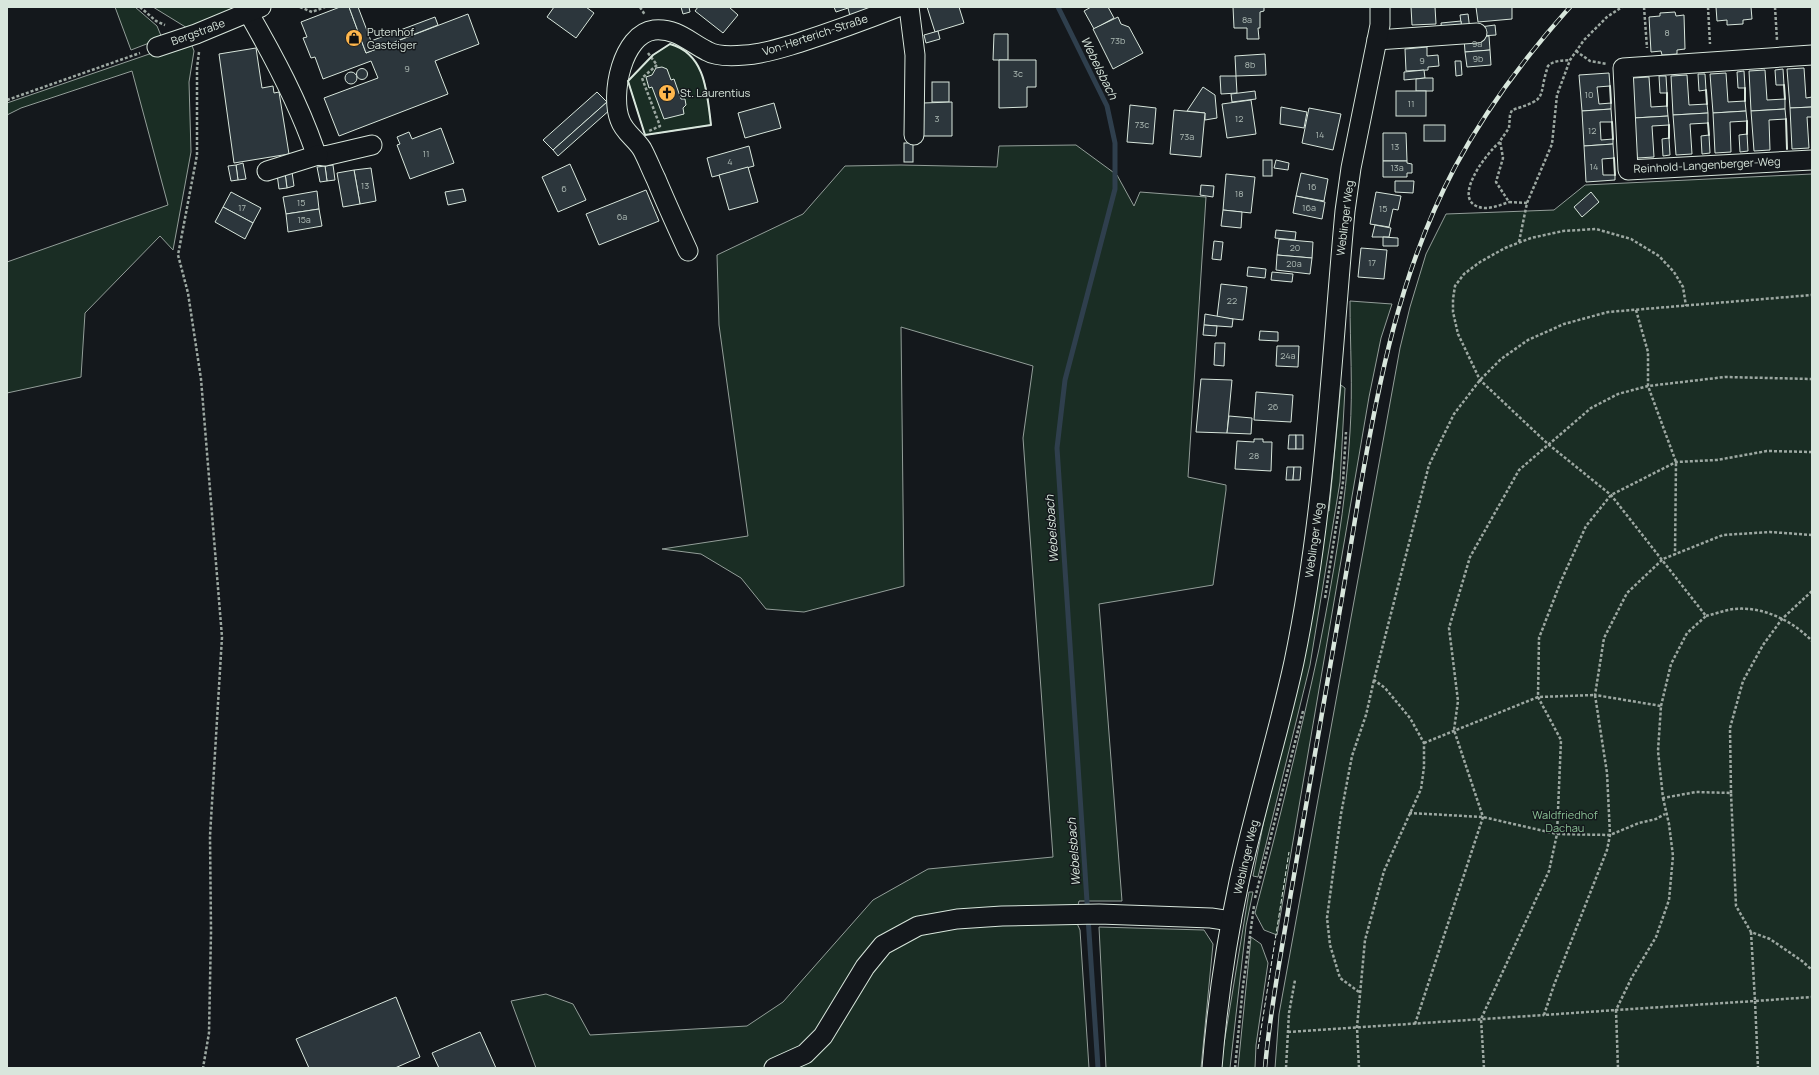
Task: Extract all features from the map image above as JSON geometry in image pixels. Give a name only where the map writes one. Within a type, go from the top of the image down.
[{"type":"street","name":"Von-Herterich-Straße","points":[[688,251],[642,149],[625,130],[620,120],[617,107],[618,77],[631,46],[641,36],[655,30],[672,32],[681,35],[708,52],[724,55],[745,56],[764,53],[828,34],[898,7]]},
{"type":"street","points":[[909,7],[915,55],[914,135]]},
{"type":"street","name":"Weblinger Weg","points":[[1212,1068],[1215,1030],[1232,921],[1253,823],[1294,662],[1315,542],[1322,485],[1344,211],[1351,168],[1380,25],[1380,7]]},
{"type":"street","name":"Bergstraße","points":[[157,47],[255,10]]},
{"type":"street","points":[[255,10],[269,48],[302,115],[315,151],[318,155]]},
{"type":"street","points":[[1377,40],[1477,33]]},
{"type":"street","points":[[1623,68],[1812,55]]},
{"type":"street","name":"Reinhold-Langenberger-Weg","points":[[1623,68],[1628,170],[1812,160]]},
{"type":"street","points":[[267,171],[318,155],[325,156],[372,145]]},
{"type":"street","points":[[774,1068],[805,1054],[823,1036],[865,967],[883,946],[918,926],[957,919],[1079,914],[1211,918],[1232,921]]},
{"type":"path","points":[[140,7],[156,21],[192,35],[200,46],[197,68],[197,155],[178,255],[188,293],[201,379],[222,637],[210,836],[211,932],[209,1033],[203,1068]]},
{"type":"path","points":[[300,7],[312,12],[326,7]]},
{"type":"path","points":[[1519,243],[1527,203],[1552,144],[1558,95],[1570,60],[1584,40],[1607,17],[1622,7]]},
{"type":"path","points":[[1644,7],[1648,66]]},
{"type":"path","points":[[1708,7],[1712,62]]},
{"type":"path","points":[[1775,7],[1778,57]]},
{"type":"path","points":[[7,100],[157,47]]},
{"type":"path","points":[[1576,52],[1590,61],[1623,68]]},
{"type":"path","points":[[644,133],[660,126],[642,78],[657,65],[651,57]]},
{"type":"path","points":[[1527,203],[1509,202],[1493,207],[1478,206],[1473,203],[1469,190],[1475,173],[1484,158],[1491,148],[1500,141],[1509,128],[1512,110],[1533,104],[1541,97],[1548,66],[1558,61],[1570,60]]},
{"type":"path","points":[[1500,141],[1503,158],[1496,182],[1509,202]]},
{"type":"path","points":[[1686,306],[1682,287],[1674,272],[1659,256],[1631,239],[1596,229],[1563,231],[1505,248],[1480,262],[1464,274],[1455,286],[1453,300],[1453,312],[1458,334],[1480,380],[1548,444],[1612,495],[1706,616]]},
{"type":"path","points":[[1359,992],[1340,978],[1330,945],[1327,918],[1341,814],[1352,756],[1366,715],[1429,465],[1454,414],[1480,380],[1500,359],[1528,340],[1564,324],[1608,312],[1812,295]]},
{"type":"path","points":[[1636,310],[1648,352],[1648,386],[1676,462],[1675,554]]},
{"type":"path","points":[[1415,1024],[1483,817],[1454,730],[1458,701],[1449,628],[1470,557],[1519,470],[1591,408],[1618,394],[1648,386],[1725,377],[1812,379]]},
{"type":"path","points":[[1484,1068],[1481,1019],[1550,871],[1557,834],[1561,740],[1538,697],[1539,638],[1560,580],[1586,526],[1612,495],[1676,462],[1717,460],[1767,451],[1812,452]]},
{"type":"path","points":[[1544,1015],[1554,985],[1607,850],[1610,835],[1607,773],[1595,695],[1604,638],[1628,593],[1663,559],[1723,535],[1770,532],[1812,534]]},
{"type":"path","points":[[1758,1068],[1751,932],[1736,906],[1730,728],[1743,681],[1763,645],[1782,619],[1812,591]]},
{"type":"path","points":[[1618,1068],[1616,1010],[1632,977],[1656,936],[1669,900],[1673,856],[1669,824],[1665,814],[1658,751],[1661,706],[1671,664],[1687,633],[1706,616],[1734,609],[1758,610],[1782,619],[1800,629],[1812,641]]},
{"type":"path","points":[[1359,1068],[1356,1028],[1364,940],[1384,871],[1421,789],[1424,767],[1424,743],[1410,718],[1385,688],[1374,680]]},
{"type":"path","points":[[1424,743],[1538,697],[1595,695],[1661,706]]},
{"type":"path","points":[[1663,798],[1696,792],[1731,793]]},
{"type":"path","points":[[1409,813],[1483,817],[1557,834],[1610,835],[1639,823],[1656,819],[1665,814]]},
{"type":"path","points":[[1235,1068],[1250,930]]},
{"type":"path","points":[[1751,932],[1770,940],[1802,961],[1812,970]]},
{"type":"path","points":[[1286,1068],[1289,1013],[1295,980]]},
{"type":"path","points":[[1288,1032],[1812,997]]},
{"type":"green space","points":[[115,7],[135,7],[157,26],[162,38],[131,50]]},
{"type":"green space","points":[[153,7],[230,7],[236,14],[192,31]]},
{"type":"green space","points":[[190,40],[194,51],[189,82],[191,152],[173,250],[160,236],[85,313],[81,377],[7,393],[7,262],[168,205],[132,71],[21,108],[7,115],[7,103]]},
{"type":"green space","points":[[670,44],[682,49],[691,56],[698,66],[706,88],[711,125],[645,135],[628,81],[653,55]]},
{"type":"green space","points":[[1076,145],[1117,175],[1134,206],[1140,192],[1206,197],[1188,477],[1226,485],[1213,585],[1099,604],[1122,901],[1079,901],[1075,919],[1080,930],[1089,1068],[536,1068],[511,1001],[546,994],[573,1004],[590,1035],[747,1026],[783,1002],[873,900],[928,869],[1053,857],[1023,438],[1033,366],[901,327],[904,586],[804,612],[766,609],[741,578],[701,554],[662,549],[748,536],[719,325],[717,255],[803,214],[845,166],[901,165],[997,167],[999,146]]},
{"type":"green space","name":"Waldfriedhof Dachau","points":[[1812,174],[1812,1068],[1275,1068],[1279,1014],[1400,348],[1410,307],[1426,254],[1446,214],[1554,210],[1585,185]]},
{"type":"green space","points":[[1350,301],[1392,304],[1381,338],[1369,397],[1277,935],[1264,930],[1255,913],[1312,682],[1334,568],[1345,487],[1351,416]]},
{"type":"green space","points":[[1341,385],[1345,388],[1340,482],[1310,665],[1258,877],[1253,876],[1325,510],[1329,511]]},
{"type":"green space","points":[[1249,892],[1253,892],[1246,926],[1230,1068],[1220,1068]]},
{"type":"green space","points":[[1099,927],[1204,930],[1213,944],[1201,1068],[1106,1068]]},
{"type":"green space","points":[[1251,937],[1261,944],[1268,963],[1256,1045],[1255,1068],[1238,1068]]},
{"type":"building","points":[[340,7],[349,7],[366,53],[468,14],[479,44],[435,61],[448,94],[339,136],[324,98],[378,78],[371,61],[323,79],[315,57],[311,58],[303,38],[307,37],[301,22]]},
{"type":"building","points":[[349,7],[358,7],[371,41],[435,17],[438,25],[366,53]]},
{"type":"building","points":[[554,7],[586,7],[594,13],[576,38],[547,17]]},
{"type":"building","points":[[681,7],[689,7],[690,12],[683,14]]},
{"type":"building","points":[[698,7],[729,7],[738,15],[723,33],[695,11]]},
{"type":"building","points":[[834,7],[880,7],[850,16],[848,8],[836,12]]},
{"type":"building","points":[[927,7],[959,7],[964,23],[935,32]]},
{"type":"building","points":[[1091,7],[1108,7],[1114,18],[1094,29],[1084,11]]},
{"type":"building","points":[[1233,7],[1264,7],[1264,11],[1260,12],[1260,28],[1258,28],[1259,39],[1247,39],[1247,28],[1234,28]]},
{"type":"building","points":[[1411,7],[1435,7],[1436,24],[1412,25]]},
{"type":"building","points":[[1476,7],[1512,7],[1512,19],[1478,22]]},
{"type":"building","points":[[1716,7],[1751,7],[1752,19],[1743,20],[1743,24],[1727,25],[1727,20],[1717,21]]},
{"type":"building","points":[[1675,12],[1676,16],[1684,15],[1685,49],[1677,50],[1677,54],[1662,55],[1661,51],[1651,52],[1649,17],[1660,16],[1660,13]]},
{"type":"building","points":[[1468,14],[1470,30],[1462,30],[1460,15]]},
{"type":"building","points":[[1118,17],[1121,24],[1129,27],[1143,53],[1113,69],[1093,29]]},
{"type":"building","points":[[1461,21],[1462,30],[1442,32],[1441,23]]},
{"type":"building","points":[[1495,25],[1496,35],[1481,36],[1480,27]]},
{"type":"building","points":[[938,31],[940,39],[926,43],[924,35]]},
{"type":"building","points":[[994,34],[1008,34],[1008,60],[993,60]]},
{"type":"building","points":[[1489,36],[1490,50],[1465,52],[1464,38]]},
{"type":"building","points":[[1427,47],[1427,56],[1438,55],[1439,66],[1428,67],[1428,70],[1406,71],[1405,49]]},
{"type":"building","points":[[256,48],[262,88],[273,86],[274,93],[279,92],[289,154],[234,163],[219,54]]},
{"type":"building","points":[[1490,50],[1491,65],[1467,67],[1465,52]]},
{"type":"building","points":[[1265,54],[1266,75],[1236,76],[1235,56]]},
{"type":"building","points":[[999,60],[1036,60],[1036,87],[1027,87],[1027,107],[999,108]]},
{"type":"building","points":[[1455,61],[1461,61],[1462,75],[1456,76]]},
{"type":"building","name":"St. Laurentius","points":[[662,67],[667,69],[671,80],[674,79],[681,99],[685,99],[686,105],[683,108],[684,114],[664,119],[652,87],[649,88],[646,77],[652,75],[656,68]]},
{"type":"building","points":[[362,68],[366,70],[368,74],[366,78],[362,80],[358,78],[356,74],[358,70]]},
{"type":"building","points":[[1804,68],[1806,98],[1812,97],[1812,107],[1790,108],[1787,69]]},
{"type":"building","points":[[1783,69],[1784,85],[1776,85],[1775,70]]},
{"type":"building","points":[[1424,70],[1425,78],[1404,80],[1404,72]]},
{"type":"building","points":[[1765,70],[1767,100],[1785,99],[1785,109],[1751,111],[1749,71]]},
{"type":"building","points":[[1744,71],[1745,88],[1738,88],[1737,72]]},
{"type":"building","points":[[351,72],[355,74],[357,78],[355,82],[351,84],[347,82],[345,78],[347,74]]},
{"type":"building","points":[[1609,73],[1610,86],[1597,87],[1599,104],[1611,103],[1611,109],[1582,111],[1579,75]]},
{"type":"building","points":[[1726,73],[1728,102],[1745,101],[1746,111],[1713,113],[1710,74]]},
{"type":"building","points":[[1698,74],[1705,74],[1706,90],[1699,91]]},
{"type":"building","points":[[1687,75],[1689,105],[1707,104],[1708,113],[1673,115],[1671,76]]},
{"type":"building","points":[[1220,76],[1236,76],[1237,93],[1221,94]]},
{"type":"building","points":[[1659,76],[1666,76],[1667,93],[1660,93]]},
{"type":"building","points":[[1649,77],[1651,107],[1667,106],[1668,116],[1634,118],[1632,78]]},
{"type":"building","points":[[1433,78],[1433,91],[1416,91],[1416,79]]},
{"type":"building","points":[[932,82],[949,82],[949,102],[932,102]]},
{"type":"building","points":[[1203,87],[1215,95],[1217,118],[1205,120],[1205,113],[1187,111]]},
{"type":"building","points":[[1255,91],[1256,99],[1232,102],[1231,94]]},
{"type":"building","points":[[1396,91],[1426,91],[1426,116],[1396,116]]},
{"type":"building","points":[[597,92],[607,102],[553,150],[543,140]]},
{"type":"building","points":[[1251,100],[1256,134],[1227,138],[1222,104]]},
{"type":"building","points":[[607,102],[612,108],[558,156],[553,150]]},
{"type":"building","points":[[952,102],[952,136],[923,136],[923,103]]},
{"type":"building","points":[[774,103],[781,128],[745,138],[738,113]]},
{"type":"building","points":[[1130,105],[1156,108],[1153,144],[1127,142]]},
{"type":"building","points":[[1281,107],[1307,112],[1304,128],[1280,124]]},
{"type":"building","points":[[1812,107],[1812,117],[1807,117],[1809,148],[1792,149],[1790,108]]},
{"type":"building","points":[[1309,108],[1341,114],[1333,150],[1302,143]]},
{"type":"building","points":[[1611,109],[1612,122],[1600,122],[1601,140],[1613,139],[1613,144],[1584,146],[1582,111]]},
{"type":"building","points":[[1785,109],[1786,119],[1769,120],[1770,150],[1754,151],[1751,111]]},
{"type":"building","points":[[1174,110],[1205,113],[1201,157],[1170,154]]},
{"type":"building","points":[[1746,111],[1747,121],[1730,122],[1731,152],[1715,153],[1713,113]]},
{"type":"building","points":[[1708,113],[1708,123],[1690,124],[1692,154],[1676,155],[1673,115]]},
{"type":"building","points":[[1668,116],[1669,125],[1652,126],[1654,157],[1637,158],[1634,118]]},
{"type":"building","points":[[1424,125],[1445,125],[1445,141],[1424,141]]},
{"type":"building","points":[[441,128],[454,163],[410,179],[397,145],[400,144],[397,137],[409,132],[412,139]]},
{"type":"building","points":[[1383,133],[1406,133],[1407,161],[1383,161]]},
{"type":"building","points":[[1747,134],[1748,151],[1740,152],[1739,135]]},
{"type":"building","points":[[1709,135],[1710,153],[1702,154],[1701,136]]},
{"type":"building","points":[[1669,138],[1670,155],[1663,156],[1662,139]]},
{"type":"building","points":[[904,143],[913,143],[913,162],[904,162]]},
{"type":"building","points":[[1613,144],[1614,158],[1602,159],[1603,175],[1615,175],[1615,180],[1586,182],[1584,146]]},
{"type":"building","points":[[749,146],[754,166],[712,177],[707,158]]},
{"type":"building","points":[[1263,160],[1272,160],[1272,176],[1263,176]]},
{"type":"building","points":[[1276,160],[1289,163],[1288,170],[1274,168]]},
{"type":"building","points":[[1383,161],[1407,161],[1407,163],[1412,164],[1412,173],[1407,173],[1407,177],[1383,177]]},
{"type":"building","points":[[243,163],[246,179],[238,180],[236,165]]},
{"type":"building","points":[[570,164],[586,200],[558,212],[542,177]]},
{"type":"building","points":[[236,165],[238,180],[231,181],[228,166]]},
{"type":"building","points":[[333,165],[335,180],[327,181],[325,166]]},
{"type":"building","points":[[325,166],[327,181],[320,182],[317,167]]},
{"type":"building","points":[[748,167],[758,202],[729,210],[719,175]]},
{"type":"building","points":[[371,168],[376,201],[360,204],[354,170]]},
{"type":"building","points":[[354,170],[360,204],[343,207],[337,173]]},
{"type":"building","points":[[292,172],[294,186],[287,188],[285,173]]},
{"type":"building","points":[[285,173],[287,188],[279,189],[277,174]]},
{"type":"building","points":[[1301,173],[1328,179],[1324,201],[1296,196]]},
{"type":"building","points":[[1226,174],[1255,177],[1251,213],[1223,210]]},
{"type":"building","points":[[1395,181],[1414,181],[1413,193],[1395,192]]},
{"type":"building","points":[[1201,185],[1214,186],[1213,197],[1200,195]]},
{"type":"building","points":[[463,189],[466,201],[448,205],[445,192]]},
{"type":"building","points":[[646,190],[659,221],[599,245],[586,214]]},
{"type":"building","points":[[317,191],[319,209],[286,214],[283,197]]},
{"type":"building","points":[[231,192],[261,208],[253,223],[223,207]]},
{"type":"building","points":[[1376,192],[1401,196],[1398,210],[1393,209],[1389,227],[1370,224]]},
{"type":"building","points":[[1591,192],[1599,202],[1582,217],[1574,207]]},
{"type":"building","points":[[1296,196],[1325,202],[1322,219],[1293,213]]},
{"type":"building","points":[[223,207],[253,223],[245,239],[215,222]]},
{"type":"building","points":[[319,209],[322,226],[288,232],[286,214]]},
{"type":"building","points":[[1223,210],[1242,212],[1241,228],[1221,226]]},
{"type":"building","points":[[1375,225],[1391,228],[1389,237],[1372,237]]},
{"type":"building","points":[[1276,230],[1296,232],[1295,240],[1275,238]]},
{"type":"building","points":[[1383,237],[1398,238],[1398,246],[1383,246]]},
{"type":"building","points":[[1279,239],[1313,242],[1312,258],[1277,255]]},
{"type":"building","points":[[1214,241],[1223,242],[1221,260],[1212,259]]},
{"type":"building","points":[[1361,248],[1387,250],[1384,279],[1358,277]]},
{"type":"building","points":[[1277,255],[1312,258],[1310,274],[1276,270]]},
{"type":"building","points":[[1248,267],[1266,269],[1265,278],[1247,276]]},
{"type":"building","points":[[1272,272],[1293,274],[1292,282],[1271,280]]},
{"type":"building","points":[[1221,284],[1247,287],[1243,320],[1217,317]]},
{"type":"building","points":[[1205,314],[1233,319],[1232,327],[1204,325]]},
{"type":"building","points":[[1204,325],[1217,326],[1216,336],[1203,335]]},
{"type":"building","points":[[1260,331],[1278,332],[1278,341],[1259,340]]},
{"type":"building","points":[[1215,343],[1225,343],[1224,366],[1214,365]]},
{"type":"building","points":[[1277,346],[1299,346],[1298,367],[1276,366]]},
{"type":"building","points":[[1201,379],[1232,380],[1227,433],[1196,432]]},
{"type":"building","points":[[1256,392],[1293,395],[1291,422],[1254,420]]},
{"type":"building","points":[[1229,416],[1252,418],[1251,434],[1227,433]]},
{"type":"building","points":[[1289,435],[1296,435],[1296,449],[1288,449]]},
{"type":"building","points":[[1296,435],[1303,435],[1303,449],[1296,449]]},
{"type":"building","points":[[1254,439],[1263,439],[1263,442],[1272,442],[1271,471],[1235,469],[1237,441],[1254,442]]},
{"type":"building","points":[[1287,467],[1294,467],[1293,480],[1286,480]]},
{"type":"building","points":[[1294,467],[1301,467],[1300,480],[1293,480]]},
{"type":"building","points":[[396,997],[420,1057],[395,1068],[309,1068],[296,1039]]},
{"type":"building","points":[[480,1032],[496,1068],[439,1068],[432,1053]]},
{"type":"waterway","name":"Webelsbach","points":[[1058,7],[1107,106],[1115,143],[1115,189],[1065,380],[1057,448],[1098,1068]]},
{"type":"railway","points":[[1265,1068],[1276,981],[1358,501],[1383,372],[1405,288],[1419,247],[1436,207],[1467,145],[1493,104],[1522,64],[1570,7]]},
{"type":"fence","points":[[1258,1049],[1289,852]]},
{"type":"wall","points":[[670,44],[682,49],[691,56],[698,66],[706,88],[711,125],[645,135],[628,81],[653,55],[670,44]]},
{"type":"wall","points":[[1784,85],[1785,99]]},
{"type":"wall","points":[[1610,86],[1611,103]]},
{"type":"wall","points":[[1745,88],[1745,101]]},
{"type":"wall","points":[[1706,90],[1707,104]]},
{"type":"wall","points":[[1667,93],[1667,106]]},
{"type":"wall","points":[[1786,119],[1787,149]]},
{"type":"wall","points":[[1747,121],[1747,134]]},
{"type":"wall","points":[[1612,122],[1613,139]]},
{"type":"wall","points":[[1708,123],[1709,135]]},
{"type":"wall","points":[[1669,125],[1669,138]]},
{"type":"wall","points":[[1614,158],[1615,175]]},
{"type":"place","name":"Putenhof Gasteiger","points":[[354,38]]},
{"type":"place","name":"St. Laurentius","points":[[667,93]]}]
